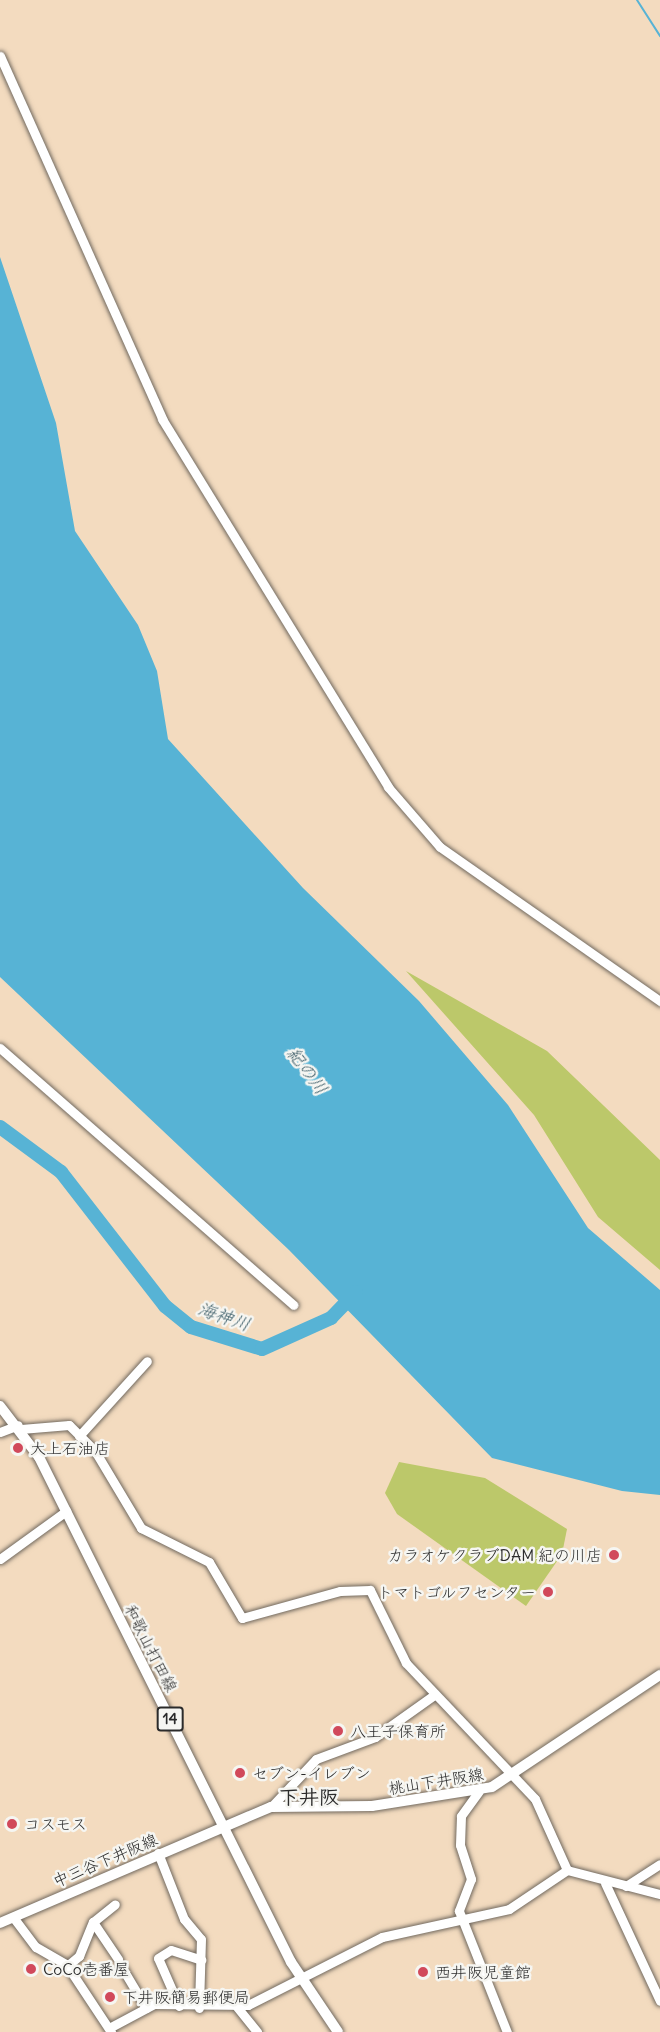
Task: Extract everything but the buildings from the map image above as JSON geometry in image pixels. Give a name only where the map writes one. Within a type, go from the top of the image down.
[{"type":"main road","name":"和歌山打田線","points":[[0,1406],[19,1427],[66,1511],[224,1829],[301,1977],[338,2032]]},
{"type":"main road","name":"桃山下井阪線","points":[[224,1829],[271,1807],[372,1806],[479,1791],[515,1775],[660,1675]]},
{"type":"main road","name":"中三谷下井阪線","points":[[0,1923],[158,1853],[224,1829]]},
{"type":"street","points":[[0,56],[162,419],[388,787],[440,847],[660,1001]]},
{"type":"street","points":[[0,1048],[294,1305]]},
{"type":"street","points":[[79,1436],[147,1361]]},
{"type":"street","points":[[0,1432],[19,1427],[62,1423],[79,1436],[114,1479],[141,1528],[209,1562],[242,1618],[340,1591],[370,1590],[406,1663],[434,1695],[515,1775],[546,1816],[567,1870],[605,1883],[660,1894]]},
{"type":"street","points":[[0,1559],[66,1511]]},
{"type":"street","points":[[271,1807],[316,1759],[375,1737],[434,1695]]},
{"type":"street","points":[[479,1791],[461,1816],[460,1845],[471,1880],[459,1911],[506,2028],[498,2032]]},
{"type":"street","points":[[158,1853],[184,1919],[200,1935],[199,2008]]},
{"type":"street","points":[[626,1887],[660,1864]]},
{"type":"street","points":[[13,1917],[36,1947],[67,1966],[110,2030],[146,2008],[237,2007],[381,1937],[509,1909],[567,1870]]},
{"type":"street","points":[[605,1883],[660,2001]]},
{"type":"street","points":[[67,1966],[79,1956],[93,1922],[115,1904]]},
{"type":"street","points":[[93,1922],[146,2008]]},
{"type":"street","points":[[179,2006],[158,1958],[171,1950],[201,1960]]},
{"type":"street","points":[[237,2007],[257,2032]]},
{"type":"green space","points":[[406,971],[547,1051],[660,1160],[660,1270],[598,1217],[534,1115]]},
{"type":"green space","points":[[399,1462],[485,1478],[567,1529],[562,1554],[526,1606],[397,1514],[385,1493]]},
{"type":"water","name":"紀の川","points":[[0,257],[56,423],[75,531],[138,625],[157,671],[168,739],[303,888],[419,1001],[508,1105],[588,1228],[660,1290],[660,1495],[622,1491],[492,1458],[289,1250],[0,977]]},
{"type":"waterway","points":[[637,0],[660,36]]},
{"type":"waterway","name":"海神川","points":[[0,1127],[61,1172],[165,1306],[191,1327],[262,1349],[331,1318],[356,1292]]},
{"type":"place","name":"大上石油店","points":[[18,1448]]},
{"type":"place","name":"カラオケクラブDAM 紀の川店","points":[[614,1555]]},
{"type":"place","name":"トマトゴルフセンター","points":[[548,1592]]},
{"type":"place","name":"八王子保育所","points":[[338,1731]]},
{"type":"place","name":"セブン-イレブン","points":[[240,1773]]},
{"type":"place","name":"コスモス","points":[[12,1824]]},
{"type":"place","name":"CoCo壱番屋","points":[[31,1969]]},
{"type":"place","name":"西井阪児童館","points":[[423,1972]]},
{"type":"place","name":"下井阪簡易郵便局","points":[[110,1997]]},
{"type":"district","name":"下井阪","points":[[309,1796]]}]
